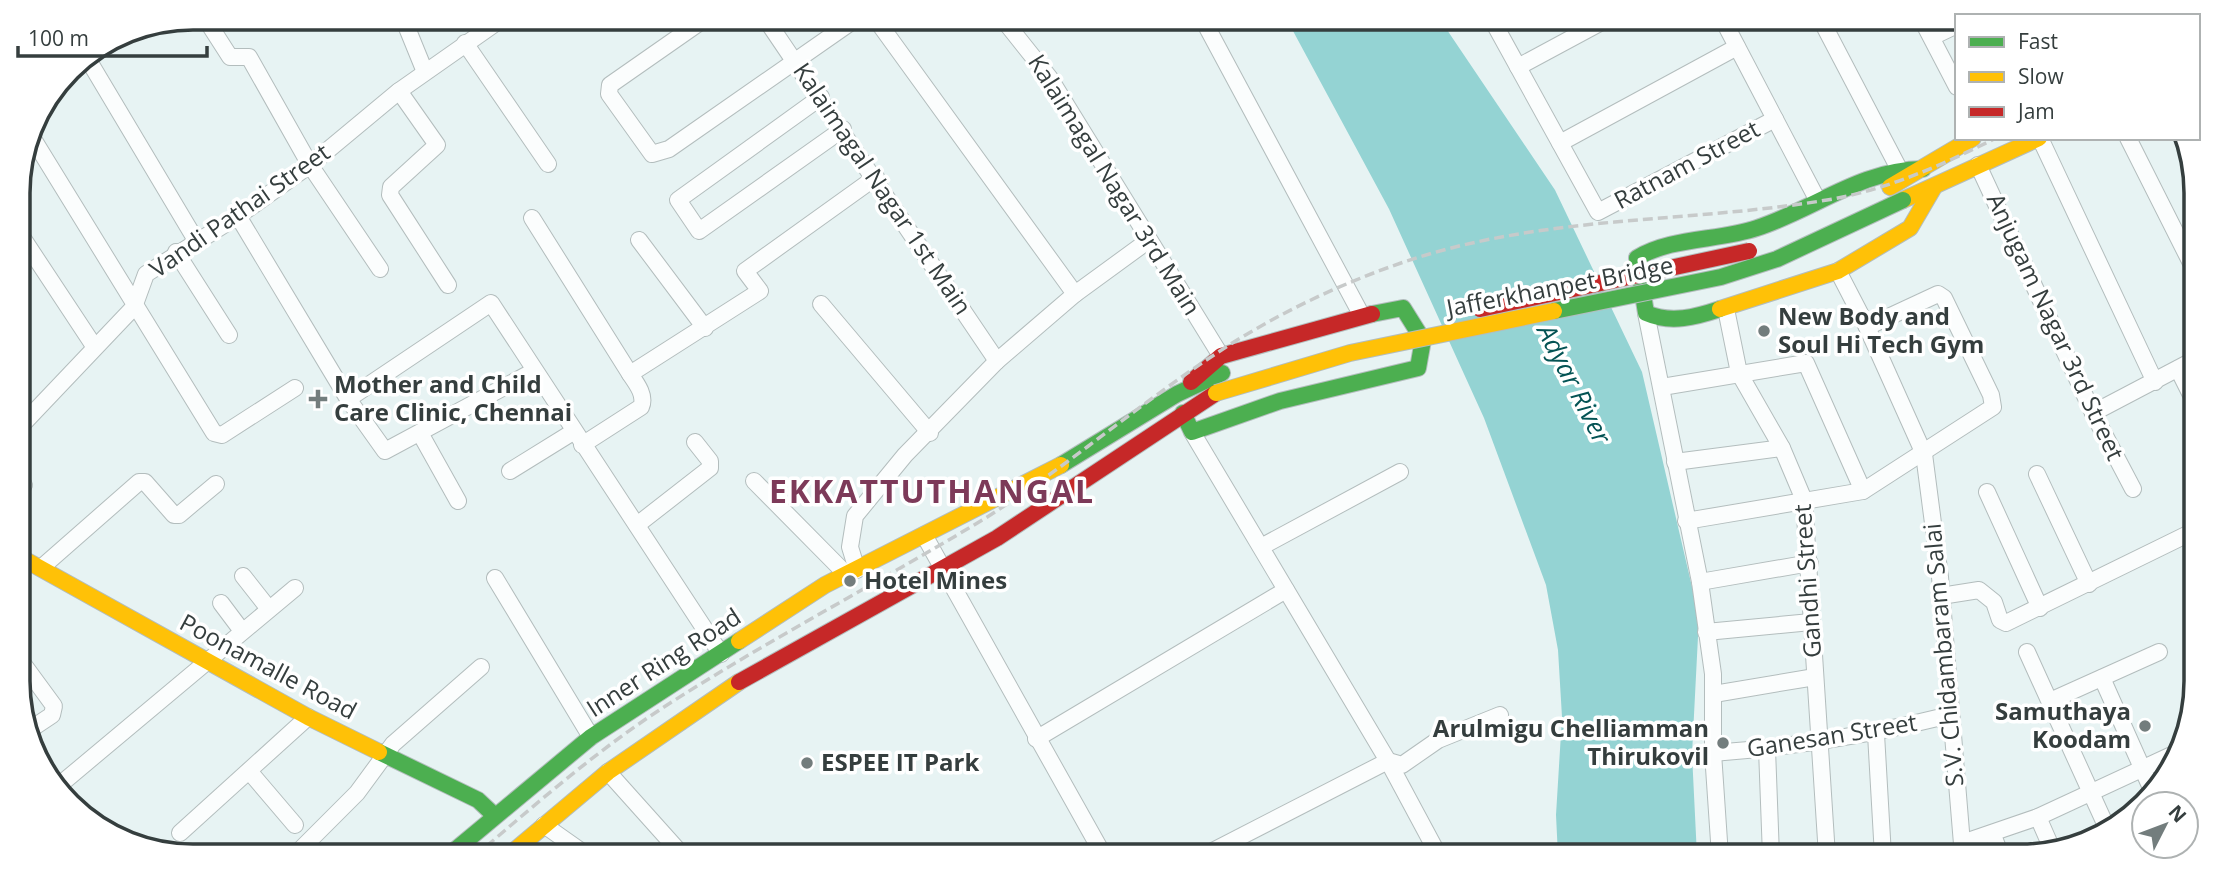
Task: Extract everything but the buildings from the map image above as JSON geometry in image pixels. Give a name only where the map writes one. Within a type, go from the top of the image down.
[{"type":"main road","points":[[1970,140],[1923,169],[1898,167],[1857,180],[1757,228],[1665,248],[1637,258],[1646,313],[1659,318],[1676,319],[1726,309],[1838,271],[1910,228],[1934,187],[2034,140]]},
{"type":"main road","name":"Jafferkhanpet Bridge","points":[[1222,373],[1311,346],[1747,252],[1773,244],[1923,169]]},
{"type":"main road","name":"Jafferkhanpet Bridge","points":[[1183,413],[1216,393],[1350,353],[1678,286],[1757,267],[1934,187]]},
{"type":"main road","points":[[526,844],[544,825],[608,772],[739,682],[997,538],[1183,413],[1192,432],[1280,401],[1418,368],[1423,340],[1404,308],[1362,316],[1221,356],[1177,394]]},
{"type":"main road","name":"Inner Ring Road","points":[[461,844],[591,737],[825,585],[1063,464],[1177,394],[1222,373]]},
{"type":"main road","name":"Poonamalle Road","points":[[30,562],[308,717],[478,800],[494,815]]},
{"type":"street","points":[[213,30],[230,57],[248,57],[310,165],[380,269]]},
{"type":"street","points":[[408,30],[425,72]]},
{"type":"street","name":"Vandi Pathai Street","points":[[30,416],[134,307],[146,274],[176,252],[238,216],[310,165],[399,91],[485,30]]},
{"type":"street","points":[[689,30],[610,85],[609,94],[652,154],[662,153],[840,30]]},
{"type":"street","name":"Kalaimagal Nagar 1st Main","points":[[774,30],[876,177],[997,361]]},
{"type":"street","points":[[884,30],[1075,294]]},
{"type":"street","name":"Kalaimagal Nagar 3rd Main","points":[[1012,30],[1049,77],[1221,356]]},
{"type":"street","points":[[1208,30],[1362,316]]},
{"type":"street","points":[[1497,30],[1560,143],[1737,47]]},
{"type":"street","points":[[1518,67],[1587,30]]},
{"type":"street","points":[[1728,30],[1818,201]]},
{"type":"street","points":[[1826,30],[1898,167]]},
{"type":"street","points":[[1928,30],[1955,83]]},
{"type":"street","points":[[1932,37],[1947,30]]},
{"type":"street","points":[[465,43],[548,164]]},
{"type":"street","points":[[91,65],[197,242]]},
{"type":"street","points":[[399,91],[437,145],[391,187],[390,195],[448,285]]},
{"type":"street","points":[[821,97],[678,200],[699,231],[843,129]]},
{"type":"street","name":"Ratnam Street","points":[[1560,143],[1598,212],[1775,119]]},
{"type":"street","points":[[2040,140],[2155,382]]},
{"type":"street","points":[[2129,140],[2184,249]]},
{"type":"street","points":[[37,145],[134,307],[217,437],[295,388]]},
{"type":"street","name":"Anjugam Nagar 3rd Street","points":[[1978,165],[2093,413],[2133,489]]},
{"type":"street","points":[[631,374],[760,291],[745,271],[876,177]]},
{"type":"street","points":[[238,216],[348,399],[385,451],[534,371]]},
{"type":"street","points":[[510,471],[577,438],[607,428],[641,407],[643,402],[640,389],[631,374],[532,219]]},
{"type":"street","points":[[639,240],[705,328]]},
{"type":"street","points":[[852,573],[850,547],[855,516],[905,455],[930,433],[997,361],[1075,294],[1149,240]]},
{"type":"street","points":[[30,249],[94,346]]},
{"type":"street","points":[[176,252],[229,335]]},
{"type":"street","name":"S.V. Chidambaram Salai","points":[[1838,271],[1867,327],[1924,454],[1941,596],[1961,844]]},
{"type":"street","points":[[1686,521],[1863,491],[1986,415],[1993,407],[1991,395],[1944,298],[1938,294],[1867,327]]},
{"type":"street","points":[[348,399],[491,303],[720,654]]},
{"type":"street","points":[[821,304],[930,433]]},
{"type":"street","name":"Gandhi Street","points":[[1726,309],[1739,373],[1782,448],[1804,500],[1826,844]]},
{"type":"street","points":[[1646,313],[1700,582],[1714,694],[1713,753],[1719,844]]},
{"type":"street","points":[[1662,387],[1805,363],[1863,491]]},
{"type":"street","points":[[2093,413],[2184,366]]},
{"type":"street","points":[[1192,432],[1388,761],[1432,844]]},
{"type":"street","points":[[420,433],[458,501]]},
{"type":"street","points":[[637,525],[710,468],[710,461],[695,442]]},
{"type":"street","points":[[1675,462],[1782,448]]},
{"type":"street","points":[[1261,547],[1400,472]]},
{"type":"street","points":[[2037,474],[2089,584]]},
{"type":"street","points":[[754,481],[852,573]]},
{"type":"street","points":[[41,568],[139,482],[145,482],[174,515],[179,515],[216,484]]},
{"type":"street","points":[[1987,492],[2040,608]]},
{"type":"street","points":[[924,536],[1097,844]]},
{"type":"street","points":[[1941,596],[1979,590],[1994,602],[2003,623],[2040,608],[2184,536]]},
{"type":"street","points":[[1700,582],[1810,562]]},
{"type":"street","points":[[243,576],[269,610]]},
{"type":"street","points":[[495,578],[591,737]]},
{"type":"street","points":[[64,782],[295,588]]},
{"type":"street","points":[[1036,739],[1286,590]]},
{"type":"street","points":[[221,603],[242,631]]},
{"type":"street","points":[[1706,632],[1811,622]]},
{"type":"street","points":[[2027,652],[2104,821]]},
{"type":"street","points":[[2050,701],[2159,652]]},
{"type":"street","points":[[306,844],[357,793],[385,753],[481,667]]},
{"type":"street","points":[[30,674],[54,706],[51,715],[36,726]]},
{"type":"street","points":[[1714,694],[1815,677]]},
{"type":"street","points":[[2102,678],[2149,783]]},
{"type":"street","points":[[1226,844],[1388,761],[1402,765],[1438,740],[1500,715]]},
{"type":"street","name":"Ganesan Street","points":[[1713,753],[1821,743],[1876,734],[1950,715]]},
{"type":"street","points":[[180,833],[308,717]]},
{"type":"street","points":[[1876,734],[1883,844]]},
{"type":"street","points":[[1767,749],[1771,844]]},
{"type":"street","points":[[1974,844],[2092,794],[2164,759]]},
{"type":"street","points":[[249,771],[295,825]]},
{"type":"street","points":[[608,772],[673,844]]},
{"type":"street","points":[[2038,817],[2049,842]]},
{"type":"street","points":[[544,825],[571,844]]},
{"type":"street","points":[[1993,835],[1996,844]]},
{"type":"water","name":"Adyar River","points":[[1292,30],[1447,30],[1555,190],[1642,372],[1699,617],[1692,754],[1696,844],[1557,844],[1556,815],[1562,717],[1558,650],[1546,585],[1484,418],[1389,209]]},
{"type":"railway","points":[[489,844],[590,760],[664,707],[743,658],[984,519],[1045,478],[1193,369],[1244,336],[1309,301],[1401,263],[1454,247],[1507,236],[1613,222],[1773,208],[1849,196],[1914,175],[1992,140]]},
{"type":"traffic: fast","points":[[1720,309],[1674,319],[1646,313],[1637,258],[1665,246],[1757,228],[1858,183],[1900,171],[1923,169]]},
{"type":"traffic: fast","points":[[1554,311],[1721,277],[1777,259],[1903,200]]},
{"type":"traffic: fast","points":[[1183,413],[1192,432],[1280,401],[1418,368],[1423,340],[1403,308],[1372,314]]},
{"type":"traffic: fast","points":[[1061,465],[1177,394],[1222,373]]},
{"type":"traffic: fast","points":[[462,844],[591,737],[739,641]]},
{"type":"traffic: fast","points":[[379,752],[478,800],[494,815]]},
{"type":"traffic: slow","points":[[1890,187],[1970,140]]},
{"type":"traffic: slow","points":[[1903,200],[2035,140]]},
{"type":"traffic: slow","points":[[1720,309],[1838,271],[1910,228],[1934,187]]},
{"type":"traffic: slow","points":[[1216,393],[1350,353],[1554,311]]},
{"type":"traffic: slow","points":[[739,641],[825,585],[1061,465]]},
{"type":"traffic: slow","points":[[30,563],[308,717],[379,752]]},
{"type":"traffic: slow","points":[[522,844],[608,772],[739,682]]},
{"type":"traffic: jam","points":[[1480,309],[1749,251]]},
{"type":"traffic: jam","points":[[1191,382],[1221,356],[1372,314]]},
{"type":"traffic: jam","points":[[739,682],[997,538],[1216,393]]},
{"type":"place","name":"New Body and Soul Hi Tech Gym","points":[[1764,331]]},
{"type":"place","name":"Mother and Child Care Clinic, Chennai","points":[[318,399]]},
{"type":"place","name":"Hotel Mines","points":[[850,581]]},
{"type":"place","name":"Samuthaya Koodam","points":[[2145,726]]},
{"type":"place","name":"Arulmigu Chelliamman Thirukovil","points":[[1723,743]]},
{"type":"place","name":"ESPEE IT Park","points":[[807,763]]},
{"type":"district","name":"EKKATTUTHANGAL","points":[[932,492]]}]
